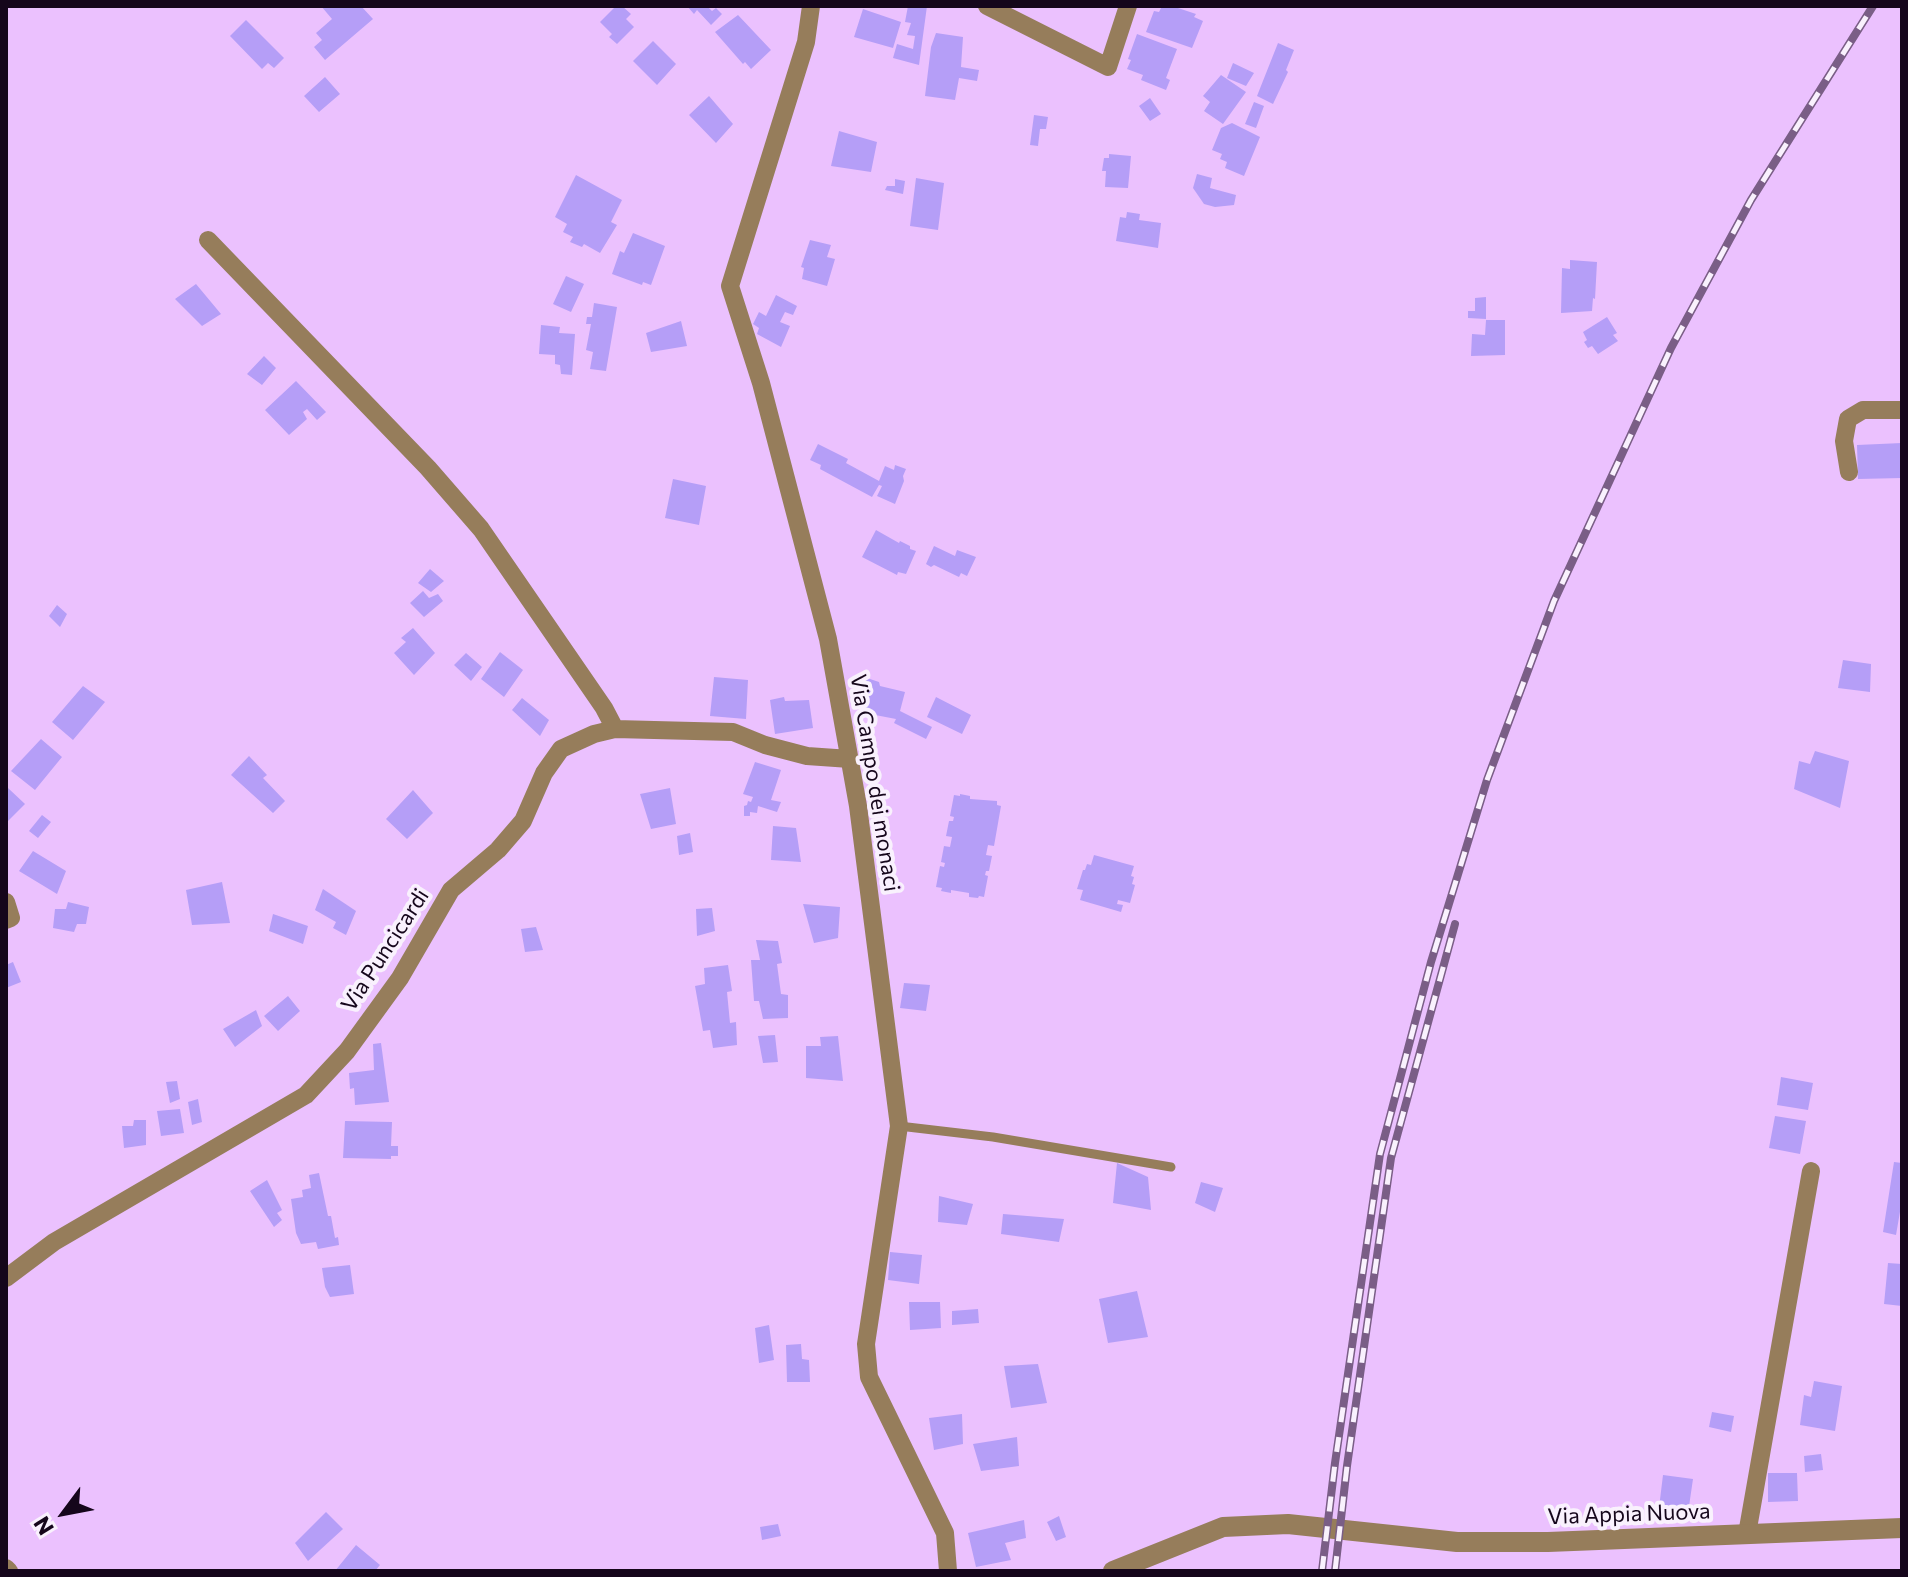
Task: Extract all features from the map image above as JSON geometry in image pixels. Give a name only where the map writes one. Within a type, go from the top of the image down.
[{"type":"street","name":"Via Campo dei monaci","points":[[811,6],[802,56],[730,286],[761,383],[828,639],[858,806],[899,1126],[866,1344],[869,1377],[945,1533],[948,1571]]},
{"type":"street","points":[[987,6],[1108,67],[1128,6]]},
{"type":"street","points":[[208,240],[428,468],[481,529],[604,708],[615,729]]},
{"type":"street","points":[[1849,472],[1844,441],[1848,419],[1863,410],[1902,410]]},
{"type":"street","name":"Via Puncicardi","points":[[6,1278],[54,1242],[306,1095],[347,1051],[400,978],[451,890],[498,850],[523,821],[544,773],[561,749],[594,734],[615,729],[733,732],[765,745],[807,756],[850,759]]},
{"type":"street","points":[[6,902],[11,918],[6,920]]},
{"type":"street","points":[[1747,1534],[1811,1171]]},
{"type":"street","name":"Via Appia Nuova","points":[[1113,1571],[1223,1527],[1288,1524],[1457,1542],[1548,1542],[1902,1528]]},
{"type":"lane","points":[[899,1126],[993,1137],[1171,1167]]},
{"type":"building","points":[[321,6],[361,6],[373,19],[325,60],[314,47],[322,40],[316,33],[332,19]]},
{"type":"building","points":[[616,6],[622,6],[631,14],[626,19],[634,27],[617,44],[600,22]]},
{"type":"building","points":[[687,6],[707,6],[712,11],[716,8],[722,14],[711,25],[697,10],[694,14]]},
{"type":"building","points":[[908,6],[927,6],[919,65],[893,58],[897,44],[913,49],[915,36],[907,35],[911,23],[905,22]]},
{"type":"building","points":[[1162,6],[1196,14],[1194,17],[1203,21],[1192,48],[1146,32],[1154,11],[1159,12]]},
{"type":"building","points":[[863,9],[901,22],[893,48],[854,37]]},
{"type":"building","points":[[738,15],[771,50],[751,69],[715,32]]},
{"type":"building","points":[[246,20],[284,58],[274,68],[268,63],[262,69],[230,36]]},
{"type":"building","points":[[936,33],[963,37],[961,67],[979,70],[977,81],[959,78],[955,100],[925,96],[931,47]]},
{"type":"building","points":[[1137,34],[1177,49],[1166,78],[1170,80],[1166,90],[1141,80],[1143,75],[1127,69]]},
{"type":"building","points":[[653,41],[676,64],[657,85],[633,61]]},
{"type":"building","points":[[1278,43],[1294,50],[1273,104],[1257,96]]},
{"type":"building","points":[[1233,63],[1254,73],[1246,86],[1227,78]]},
{"type":"building","points":[[1221,75],[1246,92],[1223,124],[1204,111],[1210,102],[1203,96]]},
{"type":"building","points":[[325,77],[340,94],[319,112],[304,96]]},
{"type":"building","points":[[709,96],[733,124],[716,143],[689,115]]},
{"type":"building","points":[[1150,98],[1161,114],[1150,121],[1139,106]]},
{"type":"building","points":[[1254,102],[1264,106],[1256,128],[1245,124]]},
{"type":"building","points":[[1034,115],[1048,117],[1046,129],[1040,129],[1038,146],[1030,145]]},
{"type":"building","points":[[1232,123],[1260,137],[1244,176],[1225,168],[1227,162],[1220,159],[1222,154],[1212,150],[1221,128]]},
{"type":"building","points":[[839,131],[877,142],[871,172],[831,166]]},
{"type":"building","points":[[1109,154],[1131,156],[1128,188],[1105,187],[1106,171],[1102,171],[1104,158],[1109,158]]},
{"type":"building","points":[[1197,174],[1212,178],[1210,188],[1236,195],[1234,205],[1215,207],[1204,204],[1193,188]]},
{"type":"building","points":[[576,175],[622,200],[611,222],[617,225],[600,253],[584,244],[582,247],[570,242],[573,237],[563,232],[567,224],[555,217]]},
{"type":"building","points":[[916,178],[944,183],[938,230],[910,226]]},
{"type":"building","points":[[895,179],[905,181],[903,194],[885,190],[887,186],[895,186]]},
{"type":"building","points":[[1127,212],[1140,214],[1139,220],[1161,223],[1158,248],[1116,241],[1120,217],[1126,218]]},
{"type":"building","points":[[633,233],[665,246],[651,285],[643,282],[642,285],[612,274],[620,251],[624,253]]},
{"type":"building","points":[[810,240],[831,245],[827,257],[835,259],[827,286],[802,279],[804,268],[801,267]]},
{"type":"building","points":[[1570,260],[1597,262],[1592,311],[1561,313],[1562,268],[1570,269]]},
{"type":"building","points":[[566,276],[584,284],[571,312],[553,304]]},
{"type":"building","points":[[196,284],[221,314],[202,326],[175,299]]},
{"type":"building","points":[[776,295],[797,306],[793,315],[785,312],[780,322],[790,326],[781,347],[757,334],[759,328],[753,324],[759,312],[766,316]]},
{"type":"building","points":[[1486,297],[1486,319],[1468,318],[1468,311],[1475,311],[1475,298]]},
{"type":"building","points":[[594,303],[617,307],[606,371],[590,369],[593,352],[586,350],[591,324],[586,324],[587,317],[592,317]]},
{"type":"building","points":[[1607,317],[1617,333],[1613,335],[1618,341],[1598,354],[1592,346],[1588,348],[1583,332]]},
{"type":"building","points":[[1486,320],[1505,320],[1505,355],[1471,356],[1472,334],[1485,335]]},
{"type":"building","points":[[681,321],[687,346],[651,352],[646,333]]},
{"type":"building","points":[[541,325],[560,327],[559,333],[575,334],[572,375],[561,374],[560,365],[555,364],[555,355],[539,354]]},
{"type":"building","points":[[264,356],[276,368],[262,385],[247,374]]},
{"type":"building","points":[[296,381],[326,412],[317,420],[307,409],[303,412],[307,419],[289,435],[265,410]]},
{"type":"building","points":[[1902,443],[1902,478],[1858,479],[1857,445]]},
{"type":"building","points":[[818,444],[848,459],[846,463],[879,481],[885,466],[894,470],[895,465],[906,469],[895,504],[877,496],[882,486],[879,485],[872,497],[820,469],[821,465],[810,460]]},
{"type":"building","points":[[673,479],[706,486],[699,525],[665,518]]},
{"type":"building","points":[[876,530],[916,551],[906,574],[898,572],[897,575],[862,557]]},
{"type":"building","points":[[934,546],[955,556],[957,550],[976,557],[967,576],[961,573],[959,577],[926,564]]},
{"type":"building","points":[[430,569],[444,581],[431,592],[418,583]]},
{"type":"building","points":[[423,591],[429,598],[438,594],[443,601],[424,617],[410,603]]},
{"type":"building","points":[[57,605],[67,614],[60,627],[49,616]]},
{"type":"building","points":[[413,628],[435,653],[414,675],[394,653],[406,642],[401,638]]},
{"type":"building","points":[[500,652],[523,670],[504,697],[481,679]]},
{"type":"building","points":[[466,653],[482,667],[471,681],[454,665]]},
{"type":"building","points":[[1843,660],[1871,664],[1870,692],[1838,688]]},
{"type":"building","points":[[861,676],[879,682],[880,686],[905,692],[900,711],[932,727],[926,739],[894,723],[896,719],[870,714],[853,705]]},
{"type":"building","points":[[714,677],[748,680],[746,719],[710,716]]},
{"type":"building","points":[[83,686],[105,702],[73,740],[52,722]]},
{"type":"building","points":[[784,697],[785,701],[809,700],[813,728],[775,734],[770,700]]},
{"type":"building","points":[[936,697],[971,715],[962,734],[927,717]]},
{"type":"building","points":[[522,698],[549,720],[540,736],[512,710]]},
{"type":"building","points":[[41,739],[62,757],[35,790],[11,771]]},
{"type":"building","points":[[1815,751],[1849,761],[1840,808],[1794,789],[1799,761],[1810,764]]},
{"type":"building","points":[[249,756],[267,775],[263,778],[285,801],[273,813],[231,775]]},
{"type":"building","points":[[755,762],[781,770],[771,800],[781,802],[777,812],[758,806],[757,813],[750,812],[750,816],[744,816],[744,806],[753,797],[743,794]]},
{"type":"building","points":[[8,788],[25,804],[6,823],[6,790]]},
{"type":"building","points":[[670,788],[676,824],[651,829],[640,794]]},
{"type":"building","points":[[413,790],[433,813],[407,839],[386,819]]},
{"type":"building","points":[[954,795],[970,796],[970,799],[997,801],[997,805],[1001,806],[994,846],[988,845],[986,855],[992,856],[985,875],[988,876],[984,897],[969,897],[969,893],[951,890],[951,893],[936,887],[940,866],[944,867],[945,863],[941,862],[944,846],[950,847],[952,837],[946,836],[949,821],[953,821],[954,817],[950,816]]},
{"type":"building","points":[[42,815],[51,822],[38,838],[29,831]]},
{"type":"building","points":[[773,826],[796,828],[801,862],[771,860]]},
{"type":"building","points":[[690,833],[693,852],[679,855],[677,836]]},
{"type":"building","points":[[33,851],[66,871],[57,894],[19,871]]},
{"type":"building","points":[[1094,855],[1134,866],[1131,876],[1135,885],[1130,903],[1118,900],[1117,904],[1123,905],[1121,912],[1080,900],[1083,890],[1077,889],[1083,870],[1087,864],[1091,865]]},
{"type":"building","points":[[222,882],[230,923],[192,925],[186,890]]},
{"type":"building","points":[[323,889],[356,911],[346,935],[333,928],[336,922],[315,910]]},
{"type":"building","points":[[68,902],[89,907],[86,924],[77,924],[74,932],[53,928],[55,909],[66,909]]},
{"type":"building","points":[[803,904],[840,907],[838,938],[814,943]]},
{"type":"building","points":[[712,908],[715,931],[697,936],[696,909]]},
{"type":"building","points":[[273,914],[308,926],[303,944],[269,931]]},
{"type":"building","points":[[536,927],[543,950],[525,952],[521,929]]},
{"type":"building","points":[[756,940],[778,941],[782,963],[777,964],[781,994],[788,995],[788,1018],[763,1019],[759,1001],[754,1001],[751,960],[760,960]]},
{"type":"building","points":[[13,962],[21,982],[6,988],[6,965]]},
{"type":"building","points":[[728,965],[732,991],[727,992],[730,1023],[736,1022],[737,1045],[713,1048],[710,1030],[703,1031],[695,986],[705,984],[704,968]]},
{"type":"building","points":[[904,983],[930,985],[926,1011],[900,1008]]},
{"type":"building","points":[[288,996],[300,1011],[278,1031],[264,1016]]},
{"type":"building","points":[[256,1010],[262,1026],[235,1047],[223,1029]]},
{"type":"building","points":[[775,1035],[778,1062],[763,1063],[758,1036]]},
{"type":"building","points":[[838,1036],[843,1081],[806,1078],[806,1046],[821,1046],[820,1037]]},
{"type":"building","points":[[381,1043],[389,1102],[355,1105],[349,1073],[374,1070],[373,1044]]},
{"type":"building","points":[[1781,1077],[1813,1083],[1808,1110],[1777,1105]]},
{"type":"building","points":[[177,1081],[180,1099],[170,1103],[166,1082]]},
{"type":"building","points":[[198,1099],[202,1122],[192,1125],[188,1102]]},
{"type":"building","points":[[180,1109],[184,1133],[161,1136],[157,1111]]},
{"type":"building","points":[[1775,1116],[1806,1121],[1800,1154],[1769,1148]]},
{"type":"building","points":[[134,1120],[146,1120],[146,1145],[124,1148],[122,1126],[133,1126]]},
{"type":"building","points":[[345,1121],[392,1122],[391,1146],[398,1146],[398,1156],[391,1156],[391,1159],[343,1158]]},
{"type":"building","points":[[1894,1162],[1902,1163],[1902,1200],[1896,1235],[1883,1232]]},
{"type":"building","points":[[1117,1163],[1148,1177],[1151,1210],[1113,1203]]},
{"type":"building","points":[[319,1173],[328,1216],[331,1216],[339,1245],[318,1249],[316,1242],[301,1244],[296,1233],[291,1199],[303,1197],[302,1190],[311,1188],[309,1175]]},
{"type":"building","points":[[267,1180],[282,1210],[277,1213],[282,1220],[274,1227],[250,1191]]},
{"type":"building","points":[[1201,1182],[1223,1188],[1215,1212],[1195,1203]]},
{"type":"building","points":[[939,1196],[973,1204],[967,1225],[938,1222]]},
{"type":"building","points":[[1003,1214],[1064,1219],[1059,1242],[1001,1234]]},
{"type":"building","points":[[890,1252],[922,1255],[919,1284],[888,1280]]},
{"type":"building","points":[[1888,1263],[1902,1264],[1902,1306],[1884,1304]]},
{"type":"building","points":[[350,1265],[354,1294],[330,1297],[322,1268]]},
{"type":"building","points":[[1137,1291],[1148,1337],[1108,1343],[1099,1299]]},
{"type":"building","points":[[909,1302],[940,1302],[941,1328],[910,1330]]},
{"type":"building","points":[[978,1309],[979,1323],[952,1325],[952,1311]]},
{"type":"building","points":[[769,1325],[774,1360],[759,1363],[755,1328]]},
{"type":"building","points":[[801,1344],[802,1359],[809,1360],[810,1382],[787,1382],[786,1345]]},
{"type":"building","points":[[1038,1364],[1047,1403],[1011,1408],[1004,1366]]},
{"type":"building","points":[[1814,1381],[1842,1386],[1835,1431],[1800,1425],[1804,1395],[1811,1397]]},
{"type":"building","points":[[1712,1412],[1734,1416],[1731,1432],[1709,1427]]},
{"type":"building","points":[[962,1414],[963,1444],[934,1450],[929,1418]]},
{"type":"building","points":[[1017,1437],[1019,1466],[981,1471],[973,1444]]},
{"type":"building","points":[[1821,1454],[1823,1470],[1805,1472],[1804,1456]]},
{"type":"building","points":[[1768,1473],[1797,1473],[1798,1501],[1768,1502]]},
{"type":"building","points":[[1663,1475],[1693,1479],[1687,1520],[1658,1516]]},
{"type":"building","points":[[326,1512],[343,1529],[308,1561],[295,1543]]},
{"type":"building","points":[[1059,1516],[1066,1537],[1056,1541],[1047,1522]]},
{"type":"building","points":[[1024,1520],[1026,1538],[1005,1543],[1011,1560],[976,1567],[968,1533]]},
{"type":"building","points":[[778,1524],[781,1536],[762,1540],[760,1527]]},
{"type":"building","points":[[356,1545],[380,1565],[375,1571],[335,1571]]},
{"type":"railway","points":[[1322,1571],[1380,1154],[1431,962],[1487,780],[1554,601],[1671,348],[1751,200],[1873,6]]},
{"type":"railway","points":[[1335,1571],[1391,1158],[1455,924]]}]
